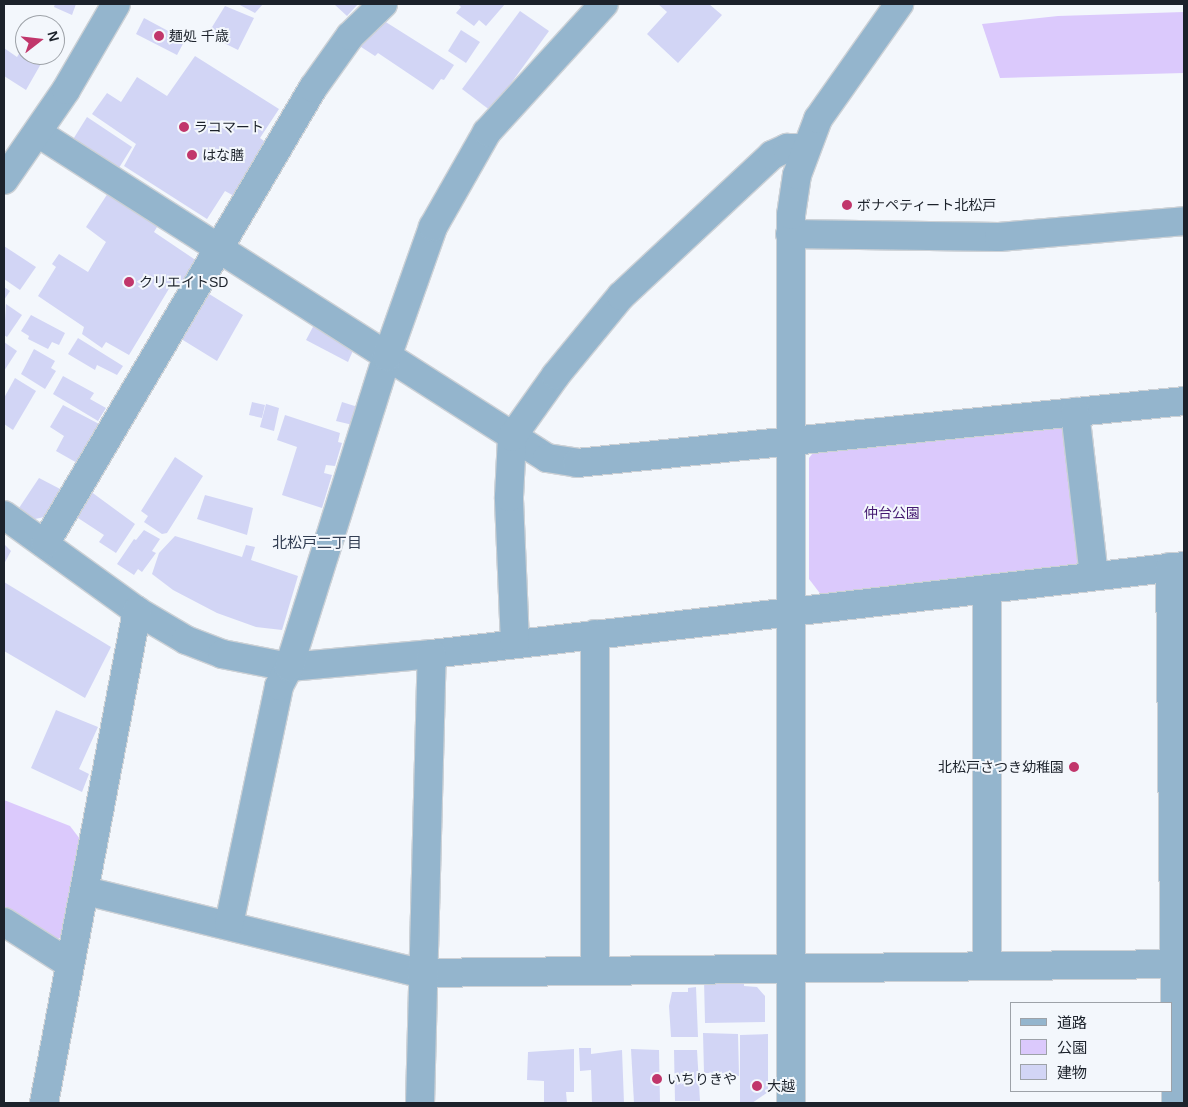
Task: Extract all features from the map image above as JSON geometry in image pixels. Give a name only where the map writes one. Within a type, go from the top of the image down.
[{"type":"street","points":[[4,180],[38,133],[116,4]]},
{"type":"street","points":[[45,544],[313,88],[350,36],[382,4]]},
{"type":"street","points":[[229,924],[279,686],[289,667],[387,357],[433,227],[462,171],[487,132],[604,4]]},
{"type":"street","points":[[791,1103],[790,234],[797,174],[804,148],[840,86],[899,4]]},
{"type":"street","points":[[38,133],[547,458],[577,464],[1184,401]]},
{"type":"street","points":[[515,643],[509,497],[512,437],[556,375],[622,296],[772,156],[787,148],[804,148]]},
{"type":"street","points":[[790,234],[999,237],[1184,221]]},
{"type":"street","points":[[1075,412],[1094,576]]},
{"type":"street","points":[[4,516],[137,611],[186,640],[222,654],[289,667],[432,654],[1177,567],[1180,964],[1176,1103]]},
{"type":"street","points":[[987,590],[987,965]]},
{"type":"street","points":[[44,1103],[70,964],[86,891],[137,611]]},
{"type":"street","points":[[595,634],[595,970]]},
{"type":"street","points":[[420,1103],[421,973],[432,654]]},
{"type":"street","points":[[86,891],[229,924],[421,973],[1180,964]]},
{"type":"street","points":[[4,922],[70,964]]},
{"type":"green space","points":[[1184,12],[1184,73],[1000,78],[982,24],[1058,16]]},
{"type":"green space","name":"仲台公園","points":[[1058,420],[1068,429],[1084,552],[1077,565],[822,596],[809,579],[809,458],[817,448]]},
{"type":"green space","points":[[4,800],[70,826],[86,847],[69,934],[53,941],[4,910]]},
{"type":"building","points":[[55,4],[76,4],[72,15],[54,7]]},
{"type":"building","points":[[238,4],[263,4],[255,13]]},
{"type":"building","points":[[334,4],[358,4],[347,16]]},
{"type":"building","points":[[458,4],[505,4],[486,26],[479,20],[474,26],[456,13],[461,7]]},
{"type":"building","points":[[658,4],[709,4],[722,15],[678,63],[647,34],[667,12]]},
{"type":"building","points":[[225,6],[254,18],[238,50],[210,36],[209,32]]},
{"type":"building","points":[[520,11],[549,31],[491,111],[462,89]]},
{"type":"building","points":[[144,18],[185,40],[177,55],[136,34]]},
{"type":"building","points":[[381,19],[454,65],[444,80],[441,79],[433,90],[378,53],[375,56],[358,45]]},
{"type":"building","points":[[461,30],[480,42],[466,63],[448,51]]},
{"type":"building","points":[[4,48],[15,56],[15,65],[40,65],[26,90],[4,76]]},
{"type":"building","points":[[195,56],[279,109],[260,138],[268,144],[234,196],[225,191],[207,219],[124,166],[136,144],[92,114],[107,93],[121,102],[137,77],[167,96]]},
{"type":"building","points":[[87,117],[132,147],[117,171],[72,141]]},
{"type":"building","points":[[110,190],[160,222],[154,232],[197,261],[180,287],[173,282],[129,355],[106,342],[102,348],[82,334],[84,327],[38,296],[56,267],[52,264],[59,254],[88,272],[106,242],[86,227]]},
{"type":"building","points":[[4,246],[36,267],[20,290],[4,279]]},
{"type":"building","points":[[4,287],[10,291],[4,300]]},
{"type":"building","points":[[206,292],[243,315],[217,361],[178,337]]},
{"type":"building","points":[[6,304],[22,315],[7,337],[4,335]]},
{"type":"building","points":[[31,315],[65,333],[59,345],[52,342],[48,349],[28,339],[29,336],[21,331]]},
{"type":"building","points":[[314,325],[355,346],[348,362],[306,340]]},
{"type":"building","points":[[78,338],[123,366],[117,375],[97,365],[95,370],[68,354]]},
{"type":"building","points":[[4,342],[17,351],[4,371]]},
{"type":"building","points":[[34,349],[55,361],[51,368],[56,371],[45,389],[21,374]]},
{"type":"building","points":[[63,376],[94,393],[90,399],[106,408],[98,421],[53,394]]},
{"type":"building","points":[[15,378],[36,391],[13,430],[4,424],[4,398]]},
{"type":"building","points":[[252,402],[265,405],[262,418],[249,415]]},
{"type":"building","points":[[342,402],[361,408],[357,426],[336,421]]},
{"type":"building","points":[[266,404],[279,408],[274,431],[260,427]]},
{"type":"building","points":[[63,405],[101,425],[79,464],[56,451],[64,436],[50,427]]},
{"type":"building","points":[[285,415],[340,433],[338,442],[342,443],[335,466],[326,465],[324,473],[332,475],[322,508],[282,495],[297,447],[277,440]]},
{"type":"building","points":[[175,457],[203,476],[167,533],[162,534],[144,522],[148,516],[141,511]]},
{"type":"building","points":[[39,478],[64,491],[49,516],[35,519],[19,508]]},
{"type":"building","points":[[90,491],[135,524],[116,553],[99,542],[104,535],[75,516]]},
{"type":"building","points":[[205,495],[253,508],[247,535],[197,519]]},
{"type":"building","points":[[144,530],[160,539],[152,551],[156,553],[142,572],[138,569],[134,575],[117,564],[134,539],[136,540]]},
{"type":"building","points":[[175,536],[242,557],[246,545],[255,547],[251,560],[298,576],[282,630],[256,627],[217,613],[173,590],[152,574],[159,553]]},
{"type":"building","points":[[4,544],[11,551],[4,564]]},
{"type":"building","points":[[4,582],[111,647],[85,698],[4,651]]},
{"type":"building","points":[[56,710],[98,727],[79,769],[89,774],[82,792],[31,768]]},
{"type":"building","points":[[704,980],[744,981],[744,986],[757,987],[765,996],[765,1022],[705,1023]]},
{"type":"building","points":[[696,987],[698,1037],[671,1037],[669,1006],[672,992],[688,992],[688,988]]},
{"type":"building","points":[[703,1033],[738,1034],[739,1076],[715,1077],[714,1073],[704,1073]]},
{"type":"building","points":[[768,1034],[768,1092],[752,1103],[740,1103],[740,1035]]},
{"type":"building","points":[[579,1048],[591,1048],[591,1054],[622,1050],[624,1103],[592,1103],[591,1070],[580,1071]]},
{"type":"building","points":[[574,1049],[574,1092],[566,1092],[567,1103],[544,1103],[544,1081],[527,1080],[528,1052]]},
{"type":"building","points":[[631,1049],[659,1050],[660,1103],[634,1103]]},
{"type":"building","points":[[674,1050],[697,1050],[700,1101],[675,1101]]},
{"type":"place","name":"麺処 千歳","points":[[159,36]]},
{"type":"place","name":"ラコマート","points":[[184,127]]},
{"type":"place","name":"はな膳","points":[[192,155]]},
{"type":"place","name":"ボナペティート北松戸","points":[[847,205]]},
{"type":"place","name":"クリエイトSD","points":[[129,282]]},
{"type":"place","name":"北松戸さつき幼稚園","points":[[1074,767]]},
{"type":"place","name":"いちりきや","points":[[657,1079]]},
{"type":"place","name":"大越","points":[[757,1086]]},
{"type":"district","name":"北松戸二丁目","points":[[317,543]]}]
